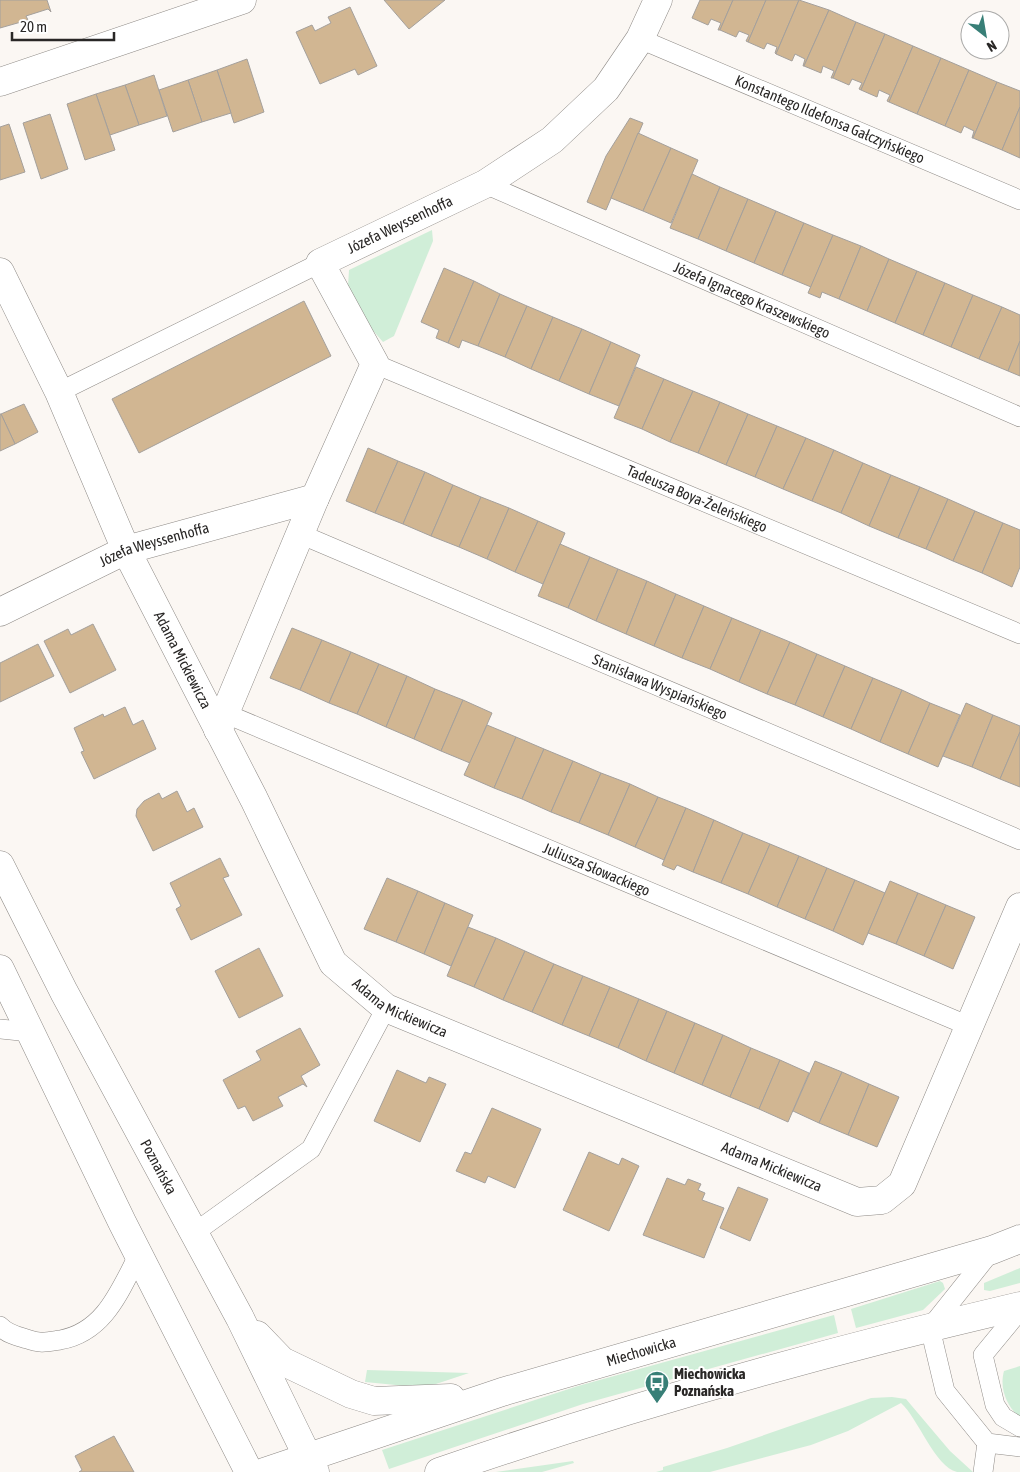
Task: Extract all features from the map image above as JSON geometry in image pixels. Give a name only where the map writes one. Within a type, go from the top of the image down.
[{"type":"street","points":[[0,82],[242,0]]},
{"type":"street","name":"Józefa Weyssenhoffa","points":[[320,263],[485,184],[552,140],[606,89],[640,39],[658,0]]},
{"type":"street","points":[[221,721],[315,498],[375,364],[320,263]]},
{"type":"street","name":"Adama Mickiewicza","points":[[0,272],[59,392],[126,550],[221,721],[254,799],[333,963],[386,1008],[857,1202],[882,1200],[902,1184],[1020,907]]},
{"type":"street","name":"Józefa Weyssenhoffa","points":[[0,612],[126,550],[315,498]]},
{"type":"street","name":"Poznańska","points":[[0,865],[64,992],[240,1318],[311,1464]]},
{"type":"street","points":[[0,969],[139,1254],[249,1472]]},
{"type":"street","name":"Miechowicka","points":[[264,1472],[311,1464],[502,1392],[992,1250],[1020,1238]]},
{"type":"street","points":[[438,1472],[478,1464],[657,1404],[930,1328],[1020,1308]]},
{"type":"street","points":[[240,1318],[282,1361],[351,1394],[374,1401],[440,1399],[502,1392]]},
{"type":"lane","name":"Konstantego Ildefonsa Gałczyńskiego","points":[[640,39],[1020,200]]},
{"type":"lane","name":"Józefa Ignacego Kraszewskiego","points":[[485,184],[1020,417]]},
{"type":"lane","points":[[59,392],[320,263]]},
{"type":"lane","name":"Tadeusza Boya-Żeleńskiego","points":[[375,364],[1020,634]]},
{"type":"lane","name":"Stanisława Wyspiańskiego","points":[[300,534],[1020,840]]},
{"type":"lane","name":"Juliusza Słowackiego","points":[[221,721],[969,1026]]},
{"type":"lane","points":[[194,1233],[311,1149],[386,1008]]},
{"type":"lane","points":[[0,1029],[30,1032]]},
{"type":"lane","points":[[992,1250],[930,1328],[945,1391],[987,1443],[1020,1446]]},
{"type":"lane","points":[[0,1326],[4,1331],[40,1344],[74,1338],[102,1319],[118,1295],[139,1254]]},
{"type":"lane","points":[[1020,1308],[982,1355],[995,1405],[1004,1417],[1020,1427]]},
{"type":"lane","points":[[982,1472],[987,1443]]},
{"type":"green space","points":[[432,230],[433,241],[394,336],[383,342],[369,326],[348,286],[349,270]]},
{"type":"green space","points":[[1020,1268],[1020,1283],[990,1291],[984,1290],[984,1283]]},
{"type":"green space","points":[[940,1281],[945,1289],[923,1310],[856,1328],[851,1309]]},
{"type":"green space","points":[[834,1315],[838,1333],[583,1404],[389,1469],[382,1450],[578,1386]]},
{"type":"green space","points":[[1020,1366],[1020,1418],[1011,1408],[1005,1397],[1003,1378],[1004,1371]]},
{"type":"green space","points":[[367,1370],[469,1373],[433,1385],[416,1387],[365,1382]]},
{"type":"green space","points":[[892,1397],[906,1399],[950,1451],[973,1472],[957,1472],[941,1461],[914,1419],[901,1403],[848,1431],[811,1445],[710,1472],[656,1472],[663,1470],[663,1467],[727,1448],[871,1398]]},
{"type":"green space","points":[[573,1461],[574,1463],[542,1472],[496,1472]]},
{"type":"building","points":[[0,0],[47,0],[51,12],[48,9],[26,16],[28,20],[0,28]]},
{"type":"building","points":[[384,0],[445,0],[409,29]]},
{"type":"building","points":[[700,0],[733,0],[720,30],[718,30],[721,23],[711,19],[708,25],[692,18]]},
{"type":"building","points":[[733,0],[766,0],[748,42],[746,41],[749,35],[739,31],[736,37],[720,30]]},
{"type":"building","points":[[766,0],[799,0],[776,54],[777,47],[767,43],[764,49],[748,42]]},
{"type":"building","points":[[799,0],[829,10],[804,66],[805,59],[795,54],[792,61],[776,54]]},
{"type":"building","points":[[350,7],[377,66],[358,75],[355,69],[320,84],[296,32],[312,25],[315,31],[331,23],[328,17]]},
{"type":"building","points":[[829,10],[856,22],[833,78],[831,78],[834,71],[823,66],[821,73],[804,66]]},
{"type":"building","points":[[856,22],[885,34],[861,90],[859,89],[862,83],[852,79],[849,85],[833,78]]},
{"type":"building","points":[[885,34],[913,46],[889,102],[887,101],[890,95],[879,90],[877,97],[861,90]]},
{"type":"building","points":[[913,46],[941,58],[917,114],[889,102]]},
{"type":"building","points":[[941,58],[969,70],[945,126],[917,114]]},
{"type":"building","points":[[247,59],[264,112],[234,123],[217,70]]},
{"type":"building","points":[[217,70],[231,113],[202,122],[188,80]]},
{"type":"building","points":[[969,70],[997,82],[973,138],[974,131],[964,126],[961,133],[945,126]]},
{"type":"building","points":[[154,75],[167,116],[139,125],[125,85]]},
{"type":"building","points":[[188,80],[202,122],[173,132],[159,90]]},
{"type":"building","points":[[997,82],[1020,91],[1020,107],[1002,150],[973,138]]},
{"type":"building","points":[[125,85],[139,125],[110,135],[96,94]]},
{"type":"building","points":[[96,94],[115,150],[85,160],[67,104]]},
{"type":"building","points":[[1020,107],[1020,158],[1002,150]]},
{"type":"building","points":[[50,114],[68,169],[41,179],[23,123]]},
{"type":"building","points":[[630,118],[643,123],[606,210],[587,202],[606,156]]},
{"type":"building","points":[[9,124],[25,172],[0,180],[0,127]]},
{"type":"building","points":[[638,133],[671,148],[643,211],[611,198]]},
{"type":"building","points":[[671,148],[698,160],[671,223],[643,211]]},
{"type":"building","points":[[692,174],[720,187],[698,239],[670,228]]},
{"type":"building","points":[[720,187],[748,199],[726,251],[698,239]]},
{"type":"building","points":[[748,199],[776,211],[754,263],[726,251]]},
{"type":"building","points":[[776,211],[804,223],[782,275],[754,263]]},
{"type":"building","points":[[804,223],[833,235],[811,287],[782,275]]},
{"type":"building","points":[[833,235],[861,246],[839,299],[822,292],[820,298],[808,293]]},
{"type":"building","points":[[861,246],[889,259],[867,311],[839,299]]},
{"type":"building","points":[[889,259],[917,271],[895,323],[867,311]]},
{"type":"building","points":[[444,268],[474,281],[448,343],[436,338],[439,330],[421,322]]},
{"type":"building","points":[[917,271],[945,283],[923,335],[895,323]]},
{"type":"building","points":[[474,281],[500,294],[478,346],[462,340],[459,348],[448,343]]},
{"type":"building","points":[[945,283],[973,295],[951,347],[923,335]]},
{"type":"building","points":[[500,294],[527,306],[505,357],[478,346]]},
{"type":"building","points":[[973,295],[1002,307],[979,359],[951,347]]},
{"type":"building","points":[[304,301],[331,356],[139,453],[112,399]]},
{"type":"building","points":[[527,306],[553,317],[531,369],[505,357]]},
{"type":"building","points":[[1002,307],[1020,315],[1020,341],[1008,371],[979,359]]},
{"type":"building","points":[[553,317],[582,329],[559,381],[531,369]]},
{"type":"building","points":[[582,329],[611,342],[589,394],[559,381]]},
{"type":"building","points":[[1020,341],[1020,376],[1008,371]]},
{"type":"building","points":[[611,342],[640,355],[619,406],[589,394]]},
{"type":"building","points":[[636,367],[664,379],[642,429],[614,418]]},
{"type":"building","points":[[664,379],[693,391],[670,442],[642,429]]},
{"type":"building","points":[[693,391],[720,402],[698,453],[670,442]]},
{"type":"building","points":[[720,402],[748,414],[726,465],[698,453]]},
{"type":"building","points":[[24,404],[38,432],[15,444],[1,414]]},
{"type":"building","points":[[0,414],[15,444],[0,451]]},
{"type":"building","points":[[748,414],[777,426],[755,477],[726,465]]},
{"type":"building","points":[[777,426],[806,438],[783,489],[755,477]]},
{"type":"building","points":[[806,438],[834,450],[812,501],[783,489]]},
{"type":"building","points":[[368,448],[398,461],[375,513],[346,501]]},
{"type":"building","points":[[834,450],[863,463],[841,513],[812,501]]},
{"type":"building","points":[[398,461],[425,472],[403,524],[375,513]]},
{"type":"building","points":[[863,463],[891,475],[869,526],[841,513]]},
{"type":"building","points":[[425,472],[453,485],[431,536],[403,524]]},
{"type":"building","points":[[891,475],[920,487],[898,538],[869,526]]},
{"type":"building","points":[[453,485],[481,497],[459,547],[431,536]]},
{"type":"building","points":[[920,487],[948,499],[926,549],[898,538]]},
{"type":"building","points":[[481,497],[509,508],[487,559],[459,547]]},
{"type":"building","points":[[948,499],[975,511],[953,561],[926,549]]},
{"type":"building","points":[[509,508],[538,521],[515,572],[487,559]]},
{"type":"building","points":[[975,511],[1003,523],[982,573],[953,561]]},
{"type":"building","points":[[538,521],[565,533],[543,584],[515,572]]},
{"type":"building","points":[[1003,523],[1020,530],[1020,567],[1012,587],[982,573]]},
{"type":"building","points":[[560,544],[590,557],[568,608],[538,596]]},
{"type":"building","points":[[590,557],[618,569],[596,621],[568,608]]},
{"type":"building","points":[[618,569],[647,581],[626,634],[596,621]]},
{"type":"building","points":[[647,581],[676,594],[654,646],[626,634]]},
{"type":"building","points":[[676,594],[704,606],[682,658],[654,646]]},
{"type":"building","points":[[704,606],[732,618],[710,669],[682,658]]},
{"type":"building","points":[[732,618],[761,630],[739,682],[710,669]]},
{"type":"building","points":[[93,624],[116,670],[70,693],[44,641],[68,629],[71,635]]},
{"type":"building","points":[[292,628],[322,640],[300,690],[270,678]]},
{"type":"building","points":[[761,630],[790,642],[767,694],[739,682]]},
{"type":"building","points":[[322,640],[351,652],[329,703],[300,690]]},
{"type":"building","points":[[790,642],[817,654],[795,705],[767,694]]},
{"type":"building","points":[[38,644],[54,676],[0,702],[0,663]]},
{"type":"building","points":[[351,652],[379,664],[357,714],[329,703]]},
{"type":"building","points":[[817,654],[845,666],[823,717],[795,705]]},
{"type":"building","points":[[379,664],[407,676],[386,727],[357,714]]},
{"type":"building","points":[[845,666],[873,678],[851,729],[823,717]]},
{"type":"building","points":[[407,676],[435,689],[414,739],[386,727]]},
{"type":"building","points":[[873,678],[902,690],[880,742],[851,729]]},
{"type":"building","points":[[435,689],[463,700],[441,751],[414,739]]},
{"type":"building","points":[[902,690],[930,703],[908,754],[880,742]]},
{"type":"building","points":[[463,700],[492,713],[470,763],[441,751]]},
{"type":"building","points":[[930,703],[960,715],[938,767],[908,754]]},
{"type":"building","points":[[966,703],[993,715],[972,767],[943,756]]},
{"type":"building","points":[[125,707],[133,725],[143,720],[156,749],[94,779],[81,752],[84,751],[74,728],[103,714],[104,717]]},
{"type":"building","points":[[993,715],[1020,726],[1020,732],[1000,779],[972,767]]},
{"type":"building","points":[[487,725],[516,737],[494,788],[464,775]]},
{"type":"building","points":[[1020,732],[1020,787],[1000,779]]},
{"type":"building","points":[[516,737],[544,749],[522,799],[494,788]]},
{"type":"building","points":[[544,749],[573,761],[551,812],[522,799]]},
{"type":"building","points":[[573,761],[601,773],[579,823],[551,812]]},
{"type":"building","points":[[601,773],[630,784],[608,835],[579,823]]},
{"type":"building","points":[[630,784],[658,797],[635,847],[608,835]]},
{"type":"building","points":[[177,791],[187,812],[194,808],[203,827],[153,851],[136,816],[137,809],[144,801],[159,793],[162,799]]},
{"type":"building","points":[[658,797],[686,808],[664,860],[635,847]]},
{"type":"building","points":[[686,808],[714,820],[693,872],[677,865],[674,870],[662,865]]},
{"type":"building","points":[[714,820],[743,833],[721,883],[693,872]]},
{"type":"building","points":[[743,833],[770,844],[748,894],[721,883]]},
{"type":"building","points":[[770,844],[799,856],[777,907],[748,894]]},
{"type":"building","points":[[799,856],[827,868],[805,919],[777,907]]},
{"type":"building","points":[[220,858],[229,876],[223,878],[242,915],[191,940],[176,909],[181,906],[170,883]]},
{"type":"building","points":[[827,868],[855,880],[833,931],[805,919]]},
{"type":"building","points":[[387,878],[418,891],[396,942],[364,929]]},
{"type":"building","points":[[855,880],[885,893],[863,945],[833,931]]},
{"type":"building","points":[[890,881],[918,893],[896,944],[868,933]]},
{"type":"building","points":[[418,891],[445,903],[424,954],[396,942]]},
{"type":"building","points":[[918,893],[946,905],[924,956],[896,944]]},
{"type":"building","points":[[445,903],[473,915],[451,966],[424,954]]},
{"type":"building","points":[[946,905],[975,917],[953,969],[924,956]]},
{"type":"building","points":[[468,927],[496,938],[474,987],[447,976]]},
{"type":"building","points":[[496,938],[525,951],[503,1000],[474,987]]},
{"type":"building","points":[[259,948],[283,996],[239,1018],[215,971]]},
{"type":"building","points":[[525,951],[554,964],[532,1012],[503,1000]]},
{"type":"building","points":[[554,964],[583,976],[562,1025],[532,1012]]},
{"type":"building","points":[[583,976],[610,987],[589,1036],[562,1025]]},
{"type":"building","points":[[610,987],[639,999],[618,1048],[589,1036]]},
{"type":"building","points":[[639,999],[667,1011],[646,1061],[618,1048]]},
{"type":"building","points":[[667,1011],[695,1023],[674,1073],[646,1061]]},
{"type":"building","points":[[695,1023],[723,1035],[702,1085],[674,1073]]},
{"type":"building","points":[[300,1028],[320,1065],[301,1076],[307,1087],[303,1084],[278,1097],[283,1106],[253,1121],[245,1106],[238,1109],[223,1080],[261,1060],[256,1051]]},
{"type":"building","points":[[723,1035],[751,1048],[730,1097],[702,1085]]},
{"type":"building","points":[[751,1048],[780,1060],[759,1109],[730,1097]]},
{"type":"building","points":[[780,1060],[809,1073],[788,1122],[759,1109]]},
{"type":"building","points":[[815,1061],[842,1072],[819,1123],[793,1111]]},
{"type":"building","points":[[397,1070],[426,1083],[429,1077],[446,1084],[420,1142],[374,1121]]},
{"type":"building","points":[[842,1072],[869,1084],[848,1135],[819,1123]]},
{"type":"building","points":[[869,1084],[899,1097],[877,1147],[848,1135]]},
{"type":"building","points":[[492,1108],[541,1129],[515,1188],[488,1176],[485,1183],[456,1171],[465,1152],[471,1154]]},
{"type":"building","points":[[589,1152],[619,1165],[622,1158],[639,1166],[609,1231],[563,1210]]},
{"type":"building","points":[[667,1178],[685,1185],[688,1179],[701,1184],[698,1190],[705,1193],[702,1200],[724,1208],[704,1258],[643,1235]]},
{"type":"building","points":[[738,1187],[768,1199],[750,1241],[720,1228]]},
{"type":"building","points":[[114,1436],[134,1472],[79,1472],[82,1470],[75,1456]]},
{"type":"place","name":"Miechowicka Poznańska","points":[[657,1404]]}]
